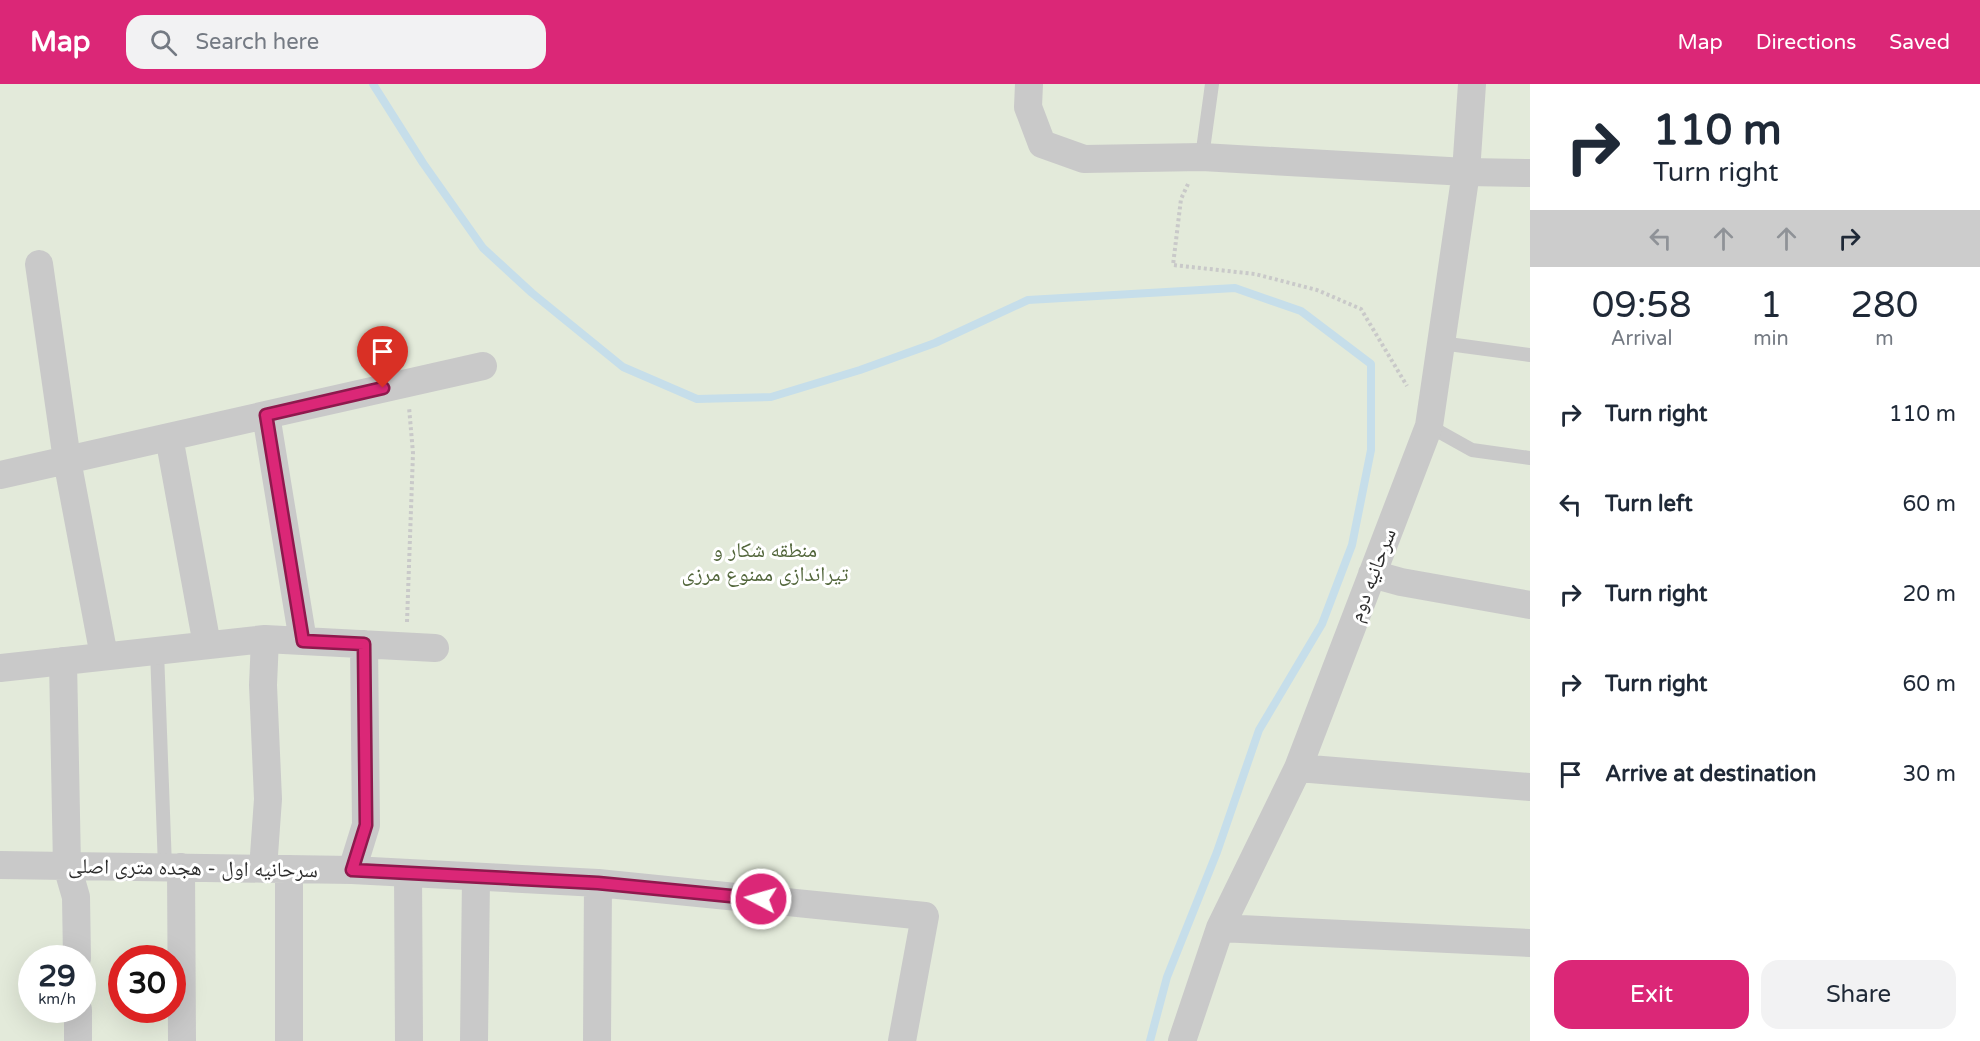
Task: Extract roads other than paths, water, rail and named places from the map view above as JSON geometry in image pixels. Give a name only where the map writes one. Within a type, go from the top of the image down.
[{"type":"street","points":[[1029,84],[1028,107],[1042,144],[1084,159],[1202,157],[1466,172],[1530,173]]},
{"type":"street","name":"سرحانیه دوم","points":[[1182,1041],[1220,928],[1298,768],[1429,426],[1466,172],[1472,84]]},
{"type":"street","points":[[39,264],[68,460],[104,656]]},
{"type":"street","points":[[0,475],[483,366]]},
{"type":"street","points":[[266,415],[303,641]]},
{"type":"street","points":[[169,437],[207,645]]},
{"type":"street","points":[[1372,574],[1401,582],[1530,605]]},
{"type":"street","points":[[266,639],[263,684],[268,800],[276,869],[289,1041]]},
{"type":"street","points":[[0,668],[266,639],[435,648]]},
{"type":"street","points":[[352,870],[366,825],[364,644]]},
{"type":"street","points":[[63,661],[67,866],[76,897],[77,945]]},
{"type":"street","points":[[1298,768],[1530,787]]},
{"type":"street","name":"سرحانیه اول - هجده متری اصلی","points":[[0,865],[352,870],[598,883],[925,915],[902,1041]]},
{"type":"street","points":[[173,867],[182,1041]]},
{"type":"street","points":[[408,873],[409,1041]]},
{"type":"street","points":[[474,1041],[476,878]]},
{"type":"street","points":[[597,1041],[598,883]]},
{"type":"street","points":[[1220,928],[1530,944]]},
{"type":"street","points":[[78,1023],[78,1041]]},
{"type":"lane","points":[[1202,157],[1212,84]]},
{"type":"lane","points":[[1441,343],[1530,355]]},
{"type":"lane","points":[[1429,426],[1472,450],[1530,458]]},
{"type":"lane","points":[[157,651],[173,867]]},
{"type":"waterway","points":[[373,84],[423,163],[483,248],[532,293],[623,367],[697,399],[771,397],[860,370],[935,343],[1028,300],[1235,288],[1301,311],[1371,364],[1371,450],[1352,545],[1322,624],[1259,730],[1217,852],[1167,977],[1150,1041]]},
{"type":"park label","name":"منطقه شکار و تیراندازی ممنوع مرزی","points":[[765,562]]}]
